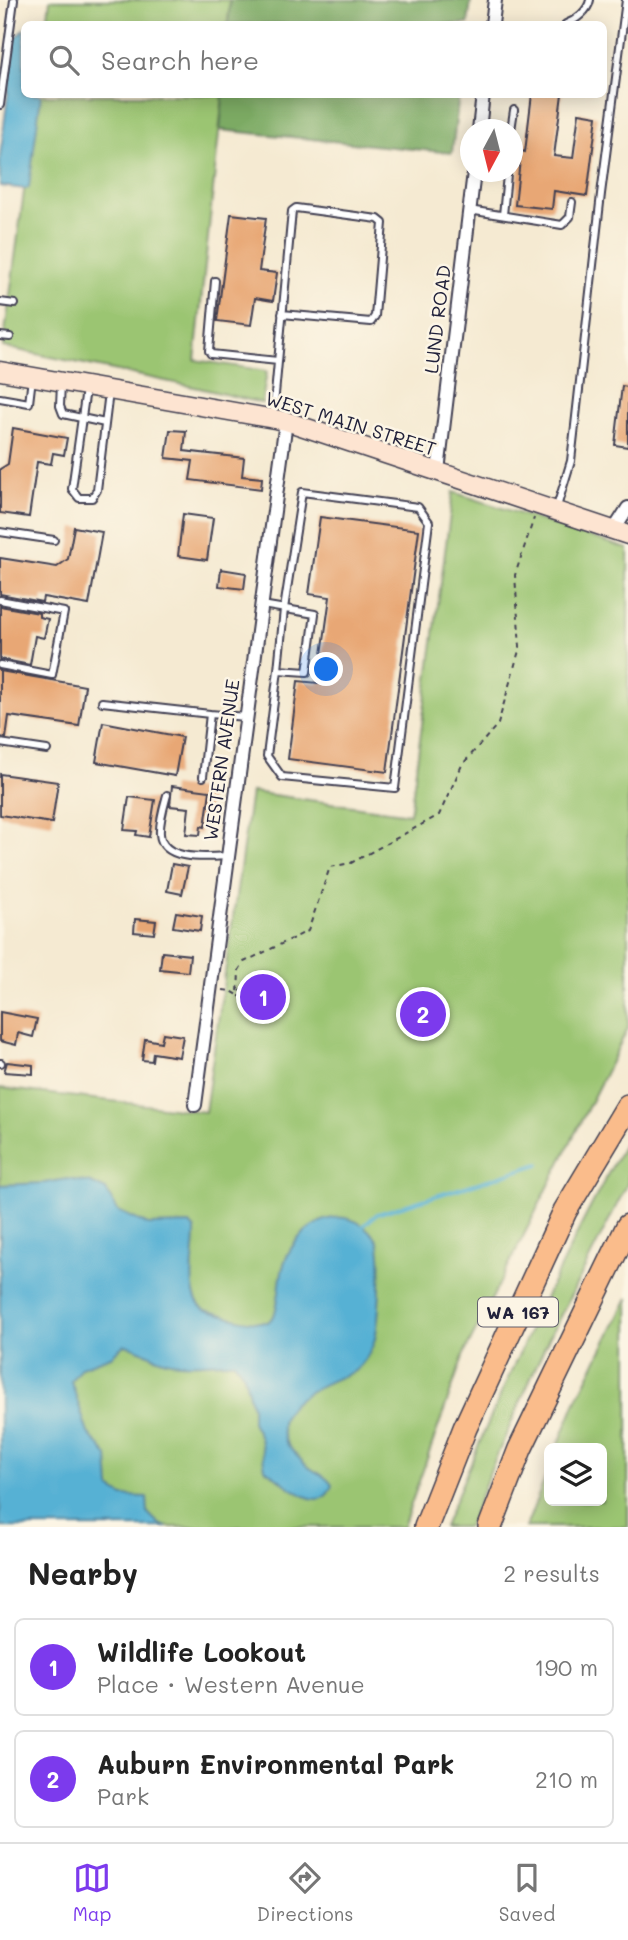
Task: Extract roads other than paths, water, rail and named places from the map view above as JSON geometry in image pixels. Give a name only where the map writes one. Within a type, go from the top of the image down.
[{"type":"highway","name":"WA 167","points":[[426,1527],[465,1428],[565,1211],[628,1106]]},
{"type":"highway","name":"WA 167","points":[[489,1527],[520,1449],[628,1226]]},
{"type":"main road","name":"WEST MAIN STREET","points":[[0,372],[279,420],[621,533]]},
{"type":"street","points":[[492,21],[495,0]]},
{"type":"street","points":[[480,119],[483,98]]},
{"type":"street","name":"LUND ROAD","points":[[438,471],[473,182]]},
{"type":"street","name":"WESTERN AVENUE","points":[[195,1105],[261,604],[279,420]]},
{"type":"street","name":"WEST MAIN STREET","points":[[621,533],[628,508]]},
{"type":"lane","points":[[0,105],[14,0]]},
{"type":"lane","points":[[573,21],[589,6],[590,0]]},
{"type":"lane","points":[[555,512],[570,461],[626,0]]},
{"type":"lane","points":[[513,119],[514,110]]},
{"type":"lane","points":[[503,215],[506,182]]},
{"type":"lane","points":[[470,210],[562,225],[570,217],[572,202]]},
{"type":"lane","points":[[279,420],[278,361],[282,314],[292,211],[296,208],[378,219],[383,223],[375,316],[371,322],[282,314]]},
{"type":"lane","points":[[215,281],[209,351],[211,354],[278,361]]},
{"type":"lane","points":[[0,302],[15,304]]},
{"type":"lane","points":[[0,336],[10,337]]},
{"type":"lane","points":[[0,398],[29,402],[33,377]]},
{"type":"lane","points":[[62,382],[61,411],[68,417],[105,423]]},
{"type":"lane","points":[[87,386],[72,489],[79,498],[92,498],[97,490],[109,390]]},
{"type":"lane","points":[[302,492],[418,508],[429,522],[395,788],[282,777],[267,756],[284,609],[302,492]]},
{"type":"lane","points":[[0,532],[54,540]]},
{"type":"lane","points":[[0,600],[64,612],[52,674],[0,665]]},
{"type":"lane","points":[[261,604],[315,614],[307,672],[278,670]]},
{"type":"lane","points":[[102,702],[246,718]]},
{"type":"lane","points":[[202,777],[210,714]]},
{"type":"lane","points":[[0,743],[47,750]]},
{"type":"lane","points":[[167,795],[159,832],[169,849],[199,858],[228,856]]},
{"type":"water","points":[[21,32],[21,98],[41,98],[29,187],[26,189],[0,186],[0,157],[15,38]]},
{"type":"water","points":[[67,1179],[91,1183],[106,1190],[118,1211],[148,1225],[190,1224],[195,1230],[192,1272],[194,1294],[198,1303],[208,1311],[244,1320],[268,1322],[274,1316],[285,1261],[294,1244],[310,1228],[320,1222],[341,1218],[362,1225],[374,1235],[379,1247],[380,1292],[372,1348],[355,1371],[317,1388],[292,1405],[285,1415],[282,1427],[285,1440],[292,1450],[332,1485],[327,1495],[319,1499],[300,1494],[265,1469],[260,1437],[252,1422],[252,1407],[244,1375],[234,1362],[171,1362],[124,1345],[111,1356],[81,1367],[71,1381],[88,1433],[108,1456],[110,1488],[123,1496],[147,1497],[148,1513],[159,1524],[167,1527],[0,1527],[0,1185]]},
{"type":"waterway","points":[[361,1228],[377,1214],[539,1164]]},
{"type":"place","name":"Wildlife Lookout","points":[[263,997]]},
{"type":"place","name":"Auburn Environmental Park","points":[[423,1014]]}]
